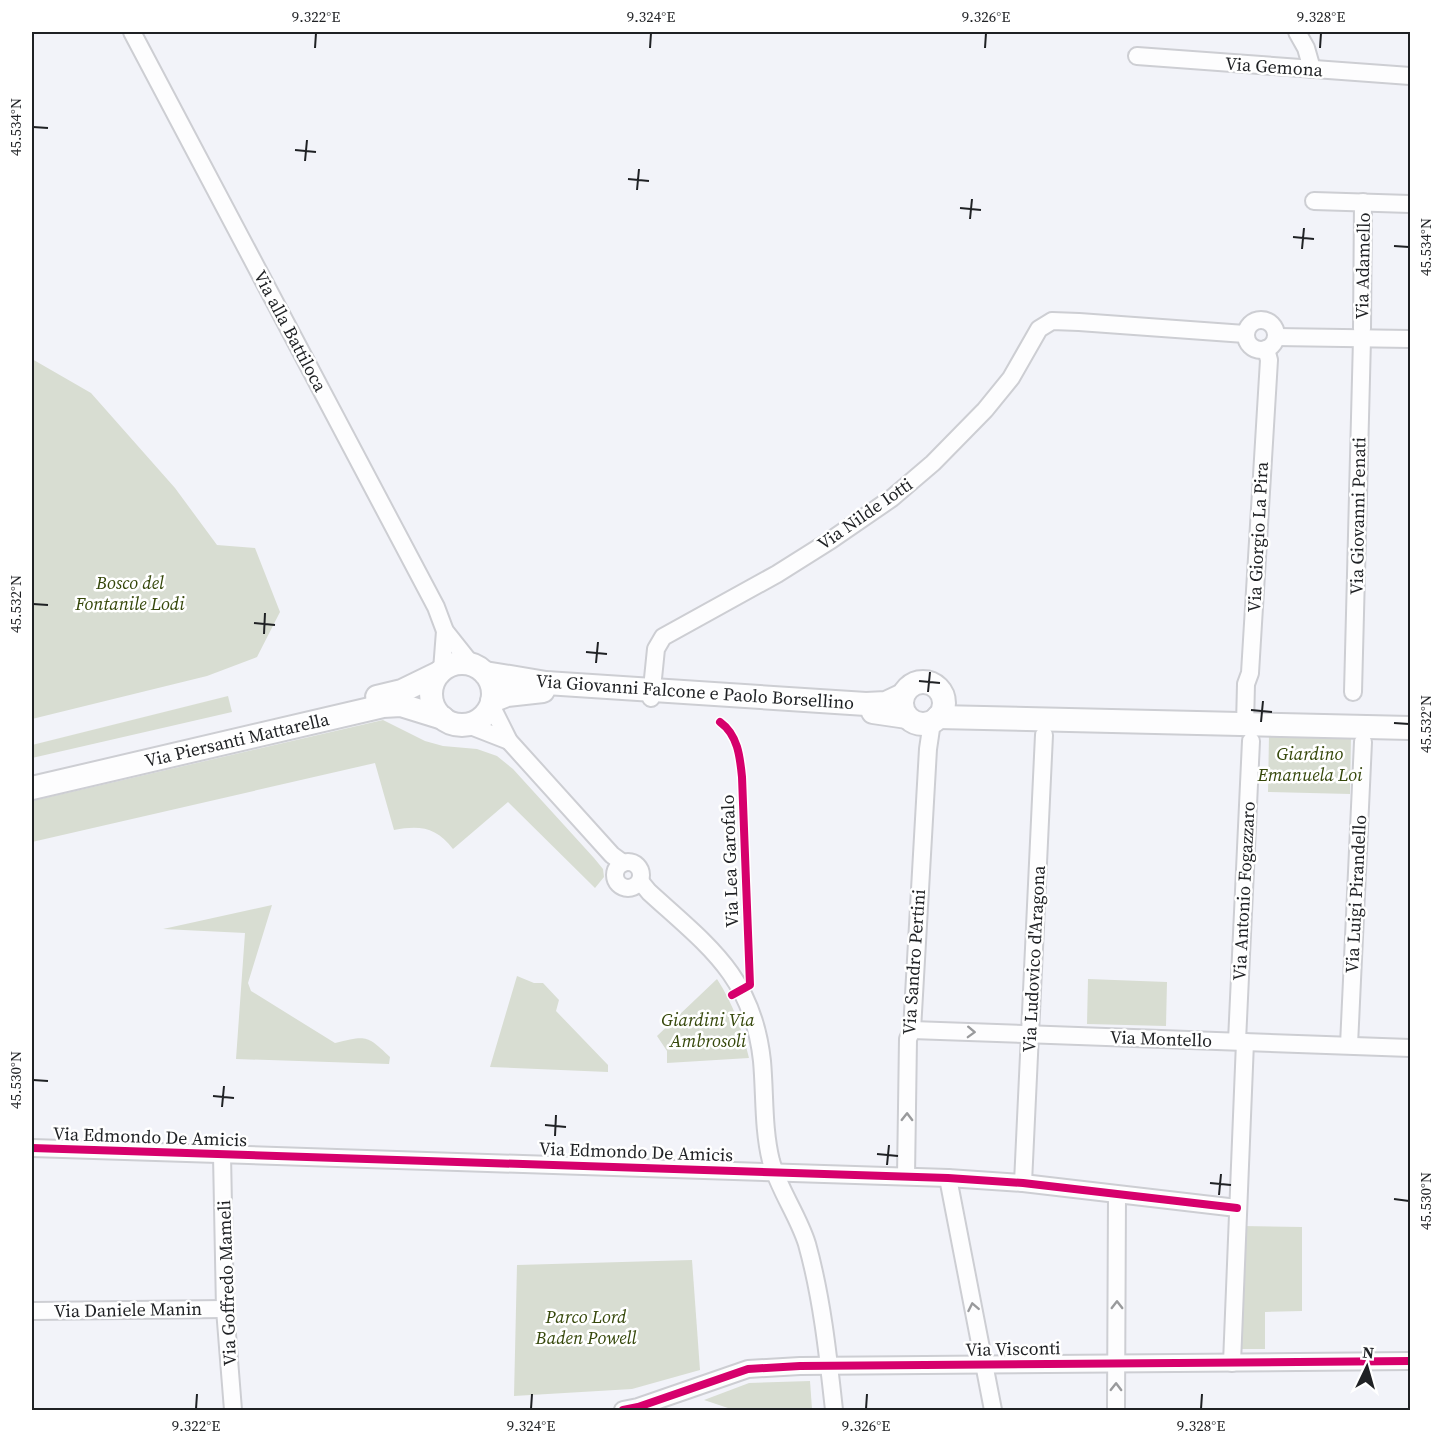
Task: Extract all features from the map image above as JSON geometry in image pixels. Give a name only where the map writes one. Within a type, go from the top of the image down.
[{"type":"street","name":"Via alla Battiloca","points":[[132,32],[436,607],[445,631],[479,669]]},
{"type":"street","points":[[1297,32],[1312,69]]},
{"type":"street","name":"Via Gemona","points":[[1137,56],[1410,76]]},
{"type":"street","name":"Via Adamello","points":[[1314,201],[1410,204]]},
{"type":"street","name":"Via Adamello","points":[[1362,334],[1363,202]]},
{"type":"street","points":[[1271,343],[1274,328],[1271,324],[1263,320],[1252,322],[1245,334],[1249,345],[1254,349],[1271,343],[1362,334],[1410,339]]},
{"type":"street","name":"Via Nilde Iotti","points":[[651,694],[656,649],[663,637],[777,574],[892,498],[933,463],[985,410],[1011,378],[1039,329],[1052,321],[1245,334]]},
{"type":"street","name":"Via Giovanni Penati","points":[[1353,692],[1362,334]]},
{"type":"street","name":"Via Giorgio La Pira","points":[[1247,727],[1246,684],[1250,673],[1271,343]]},
{"type":"street","name":"Via alla Battiloca","points":[[441,672],[445,631]]},
{"type":"street","points":[[508,741],[468,724],[456,724],[443,718],[436,711],[431,697],[433,682],[441,672],[454,664],[479,669],[492,686],[492,703],[508,741],[617,863],[631,862],[638,866],[641,873],[641,887],[718,955],[734,976],[746,999],[760,1048],[768,1142],[774,1171],[807,1244],[822,1316],[834,1410]]},
{"type":"street","name":"Via Giovanni Falcone e Paolo Borsellino","points":[[479,669],[540,682],[651,694],[873,712],[924,713],[955,706],[1247,727]]},
{"type":"street","name":"Via Piersanti Mattarella","points":[[32,777],[392,694],[441,672]]},
{"type":"street","name":"Via Giovanni Falcone e Paolo Borsellino","points":[[492,703],[507,695],[539,690],[651,694]]},
{"type":"street","points":[[468,724],[483,717],[492,703]]},
{"type":"street","name":"Via Piersanti Mattarella","points":[[32,788],[383,706],[401,705],[443,718]]},
{"type":"street","name":"Via Sandro Pertini","points":[[906,1176],[908,1039],[912,1030],[928,749],[924,713]]},
{"type":"street","points":[[1247,727],[1410,718]]},
{"type":"street","points":[[1247,727],[1410,728]]},
{"type":"street","name":"Via Antonio Fogazzaro","points":[[1232,1363],[1247,727]]},
{"type":"street","name":"Via Ludovico d'Aragona","points":[[1023,1184],[1044,735]]},
{"type":"street","name":"Via Luigi Pirandello","points":[[1349,1046],[1363,742]]},
{"type":"street","name":"Via Montello","points":[[912,1030],[1410,1048]]},
{"type":"street","name":"Via Edmondo De Amicis","points":[[32,1148],[948,1178],[1237,1208]]},
{"type":"street","name":"Via Goffredo Mameli","points":[[222,1155],[225,1309],[233,1410]]},
{"type":"street","points":[[948,1178],[993,1410]]},
{"type":"street","points":[[1116,1410],[1118,1195]]},
{"type":"street","name":"Via Daniele Manin","points":[[32,1311],[225,1309]]},
{"type":"street","name":"Via Visconti","points":[[623,1410],[753,1368],[1410,1361]]},
{"type":"green space","name":"Bosco del Fontanile Lodi","points":[[32,359],[91,393],[175,488],[217,545],[255,548],[280,612],[257,657],[207,676],[32,719]]},
{"type":"green space","points":[[228,696],[232,712],[32,758],[32,745]]},
{"type":"green space","points":[[383,720],[425,741],[443,746],[477,749],[497,756],[513,769],[594,858],[603,869],[604,877],[595,888],[508,802],[453,849],[440,836],[427,829],[394,830],[375,763],[32,842],[32,801]]},
{"type":"green space","name":"Giardino Emanuela Loi","points":[[1269,735],[1351,736],[1350,794],[1268,792]]},
{"type":"green space","points":[[272,905],[248,983],[251,991],[335,1043],[360,1038],[376,1044],[390,1057],[389,1064],[236,1059],[245,933],[163,929]]},
{"type":"green space","points":[[517,976],[534,983],[543,983],[559,1000],[556,1011],[608,1065],[608,1072],[490,1067]]},
{"type":"green space","name":"Giardini Via Ambrosoli","points":[[717,979],[736,1017],[749,1058],[667,1063],[667,1051],[657,1036]]},
{"type":"green space","points":[[1088,979],[1167,982],[1166,1026],[1087,1024]]},
{"type":"green space","points":[[1242,1226],[1302,1227],[1302,1311],[1265,1312],[1265,1349],[1238,1349]]},
{"type":"green space","name":"Parco Lord Baden Powell","points":[[692,1260],[700,1370],[632,1389],[514,1396],[517,1265]]},
{"type":"green space","points":[[810,1381],[812,1409],[734,1410],[704,1400],[749,1383]]},
{"type":"cycle path","name":"Via Lea Garofalo","points":[[720,722],[731,733],[734,740],[739,754],[742,777],[750,985],[732,995]]},
{"type":"cycle path","points":[[32,1148],[948,1178],[1023,1183],[1237,1208]]},
{"type":"cycle path","points":[[623,1410],[638,1407],[748,1369],[800,1366],[1410,1361]]}]
